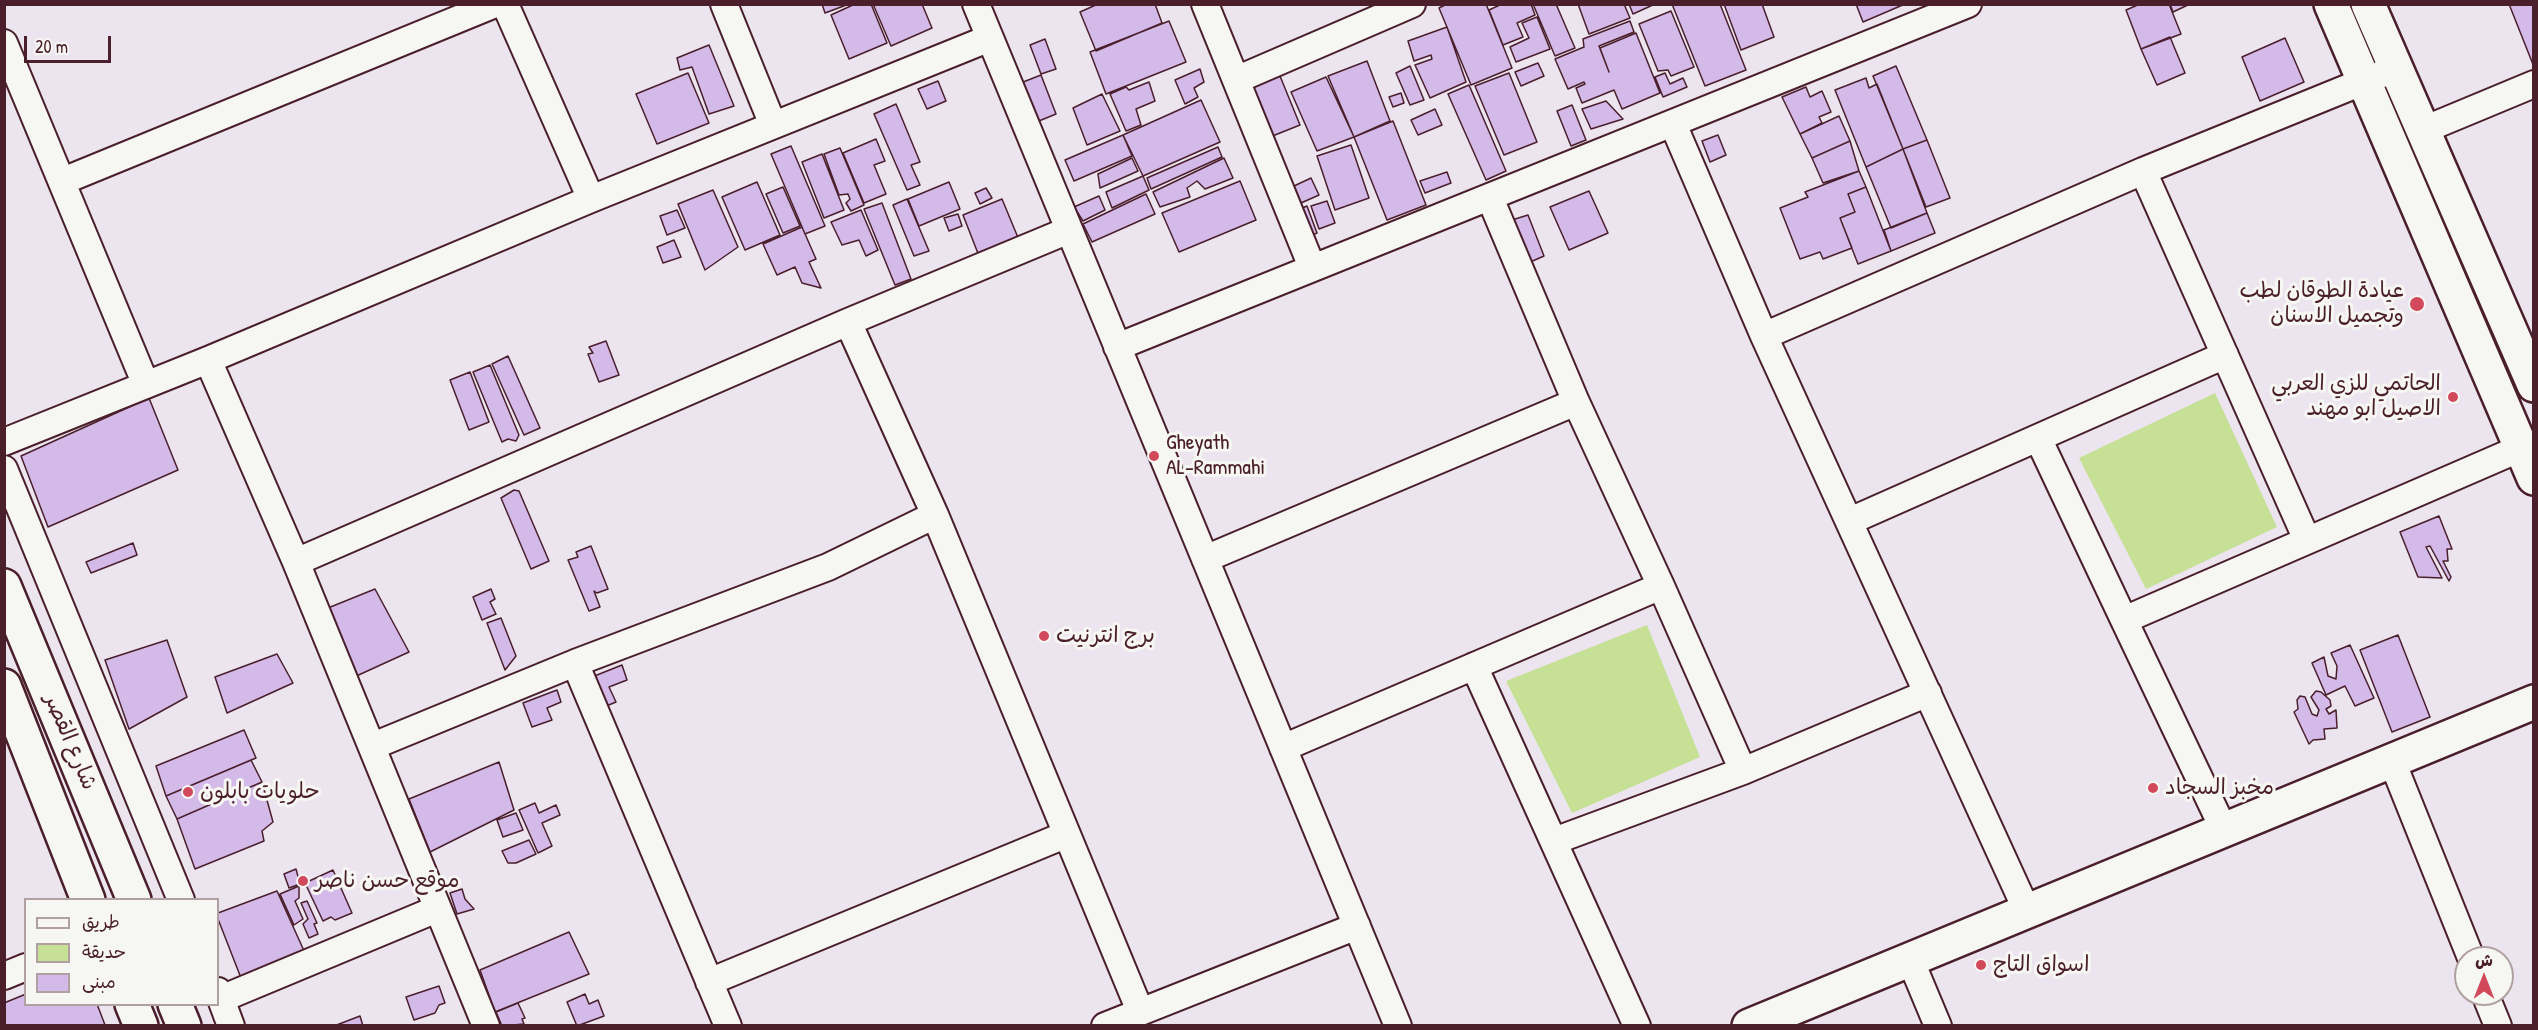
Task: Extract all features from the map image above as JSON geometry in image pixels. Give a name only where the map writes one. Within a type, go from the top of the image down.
[{"type":"street","points":[[63,181],[495,4]]},
{"type":"street","points":[[505,4],[591,199]]},
{"type":"street","points":[[724,4],[773,125]]},
{"type":"street","points":[[976,4],[1398,1026]]},
{"type":"street","points":[[1205,4],[1312,267]]},
{"type":"street","points":[[1236,80],[1412,4]]},
{"type":"street","points":[[1118,347],[1968,4]]},
{"type":"street","points":[[2331,4],[2421,131],[2534,386]]},
{"type":"street","points":[[2124,620],[2307,540],[2527,463],[2380,75],[2368,4]]},
{"type":"street","points":[[4,442],[208,360],[591,199],[990,38]]},
{"type":"street","points":[[4,43],[146,385]]},
{"type":"street","points":[[1764,336],[2143,171],[2380,75]]},
{"type":"street","points":[[2421,131],[2534,84]]},
{"type":"street","points":[[1673,124],[1764,336],[2027,911]]},
{"type":"street","points":[[2143,171],[2307,540]]},
{"type":"street","points":[[1490,198],[1576,402],[1662,586],[1743,771]]},
{"type":"street","points":[[296,562],[848,322],[1070,230]]},
{"type":"street","points":[[848,322],[935,515],[1065,835],[1140,1011]]},
{"type":"street","points":[[1850,521],[2225,355]]},
{"type":"street","points":[[208,360],[373,746],[486,1026]]},
{"type":"street","points":[[1205,558],[1576,402]]},
{"type":"street","points":[[2038,438],[2224,830]]},
{"type":"street","points":[[4,469],[180,898]]},
{"type":"street","points":[[373,746],[575,663],[828,567],[935,515]]},
{"type":"street","name":"شارع القصر","points":[[4,586],[71,743],[133,898]]},
{"type":"street","points":[[1283,748],[1662,586]]},
{"type":"street","points":[[575,663],[728,1026]]},
{"type":"street","points":[[1474,666],[1637,1026]]},
{"type":"street","points":[[1554,841],[1743,771],[1928,693]]},
{"type":"street","name":"شارع القصر","points":[[6,694],[87,898]]},
{"type":"street","points":[[1749,1026],[2534,702]]},
{"type":"street","points":[[32,760],[47,764],[57,762],[68,753],[71,743]]},
{"type":"street","points":[[2392,760],[2466,946]]},
{"type":"street","points":[[709,982],[1065,835]]},
{"type":"street","points":[[74,866],[88,849],[104,846],[115,852]]},
{"type":"street","points":[[231,1026],[219,995],[437,909]]},
{"type":"street","points":[[1105,1026],[1357,926]]},
{"type":"street","points":[[1910,959],[1938,1026]]},
{"type":"street","points":[[4,976],[24,968]]},
{"type":"street","points":[[132,1006],[141,1026]]},
{"type":"street","points":[[175,1006],[184,1026]]},
{"type":"street","points":[[2490,1006],[2498,1026]]},
{"type":"green space","points":[[2215,393],[2277,527],[2146,589],[2079,458]]},
{"type":"green space","points":[[1647,625],[1700,757],[1572,813],[1506,681]]},
{"type":"building","points":[[822,4],[849,4],[825,13]]},
{"type":"building","points":[[855,4],[871,4],[887,43],[849,59],[831,15]]},
{"type":"building","points":[[873,4],[922,4],[932,28],[891,46]]},
{"type":"building","points":[[1098,4],[1155,4],[1162,23],[1096,51],[1080,12]]},
{"type":"building","points":[[1447,4],[1486,4],[1512,68],[1471,85],[1439,8]]},
{"type":"building","points":[[1502,4],[1531,4],[1535,15],[1517,23],[1523,37],[1503,45],[1489,10]]},
{"type":"building","points":[[1533,4],[1556,4],[1575,48],[1555,56]]},
{"type":"building","points":[[1578,4],[1624,4],[1630,18],[1589,34]]},
{"type":"building","points":[[1629,4],[1655,4],[1633,14]]},
{"type":"building","points":[[1672,4],[1720,4],[1746,70],[1705,86]]},
{"type":"building","points":[[1724,4],[1762,4],[1774,37],[1741,50]]},
{"type":"building","points":[[1856,4],[1905,4],[1863,22]]},
{"type":"building","points":[[2140,4],[2169,4],[2181,34],[2141,49],[2126,10]]},
{"type":"building","points":[[2170,4],[2190,4],[2173,12]]},
{"type":"building","points":[[2509,4],[2534,4],[2534,67]]},
{"type":"building","points":[[1671,11],[1694,67],[1671,76],[1668,70],[1658,71],[1639,24]]},
{"type":"building","points":[[1537,17],[1550,49],[1516,62],[1510,47],[1529,38],[1522,23]]},
{"type":"building","points":[[1169,21],[1186,62],[1106,94],[1090,52]]},
{"type":"building","points":[[1630,21],[1634,32],[1599,46],[1609,72],[1600,48],[1636,33],[1660,93],[1622,109],[1614,90],[1582,103],[1576,88],[1585,84],[1584,82],[1568,89],[1555,59],[1584,47],[1583,39]]},
{"type":"building","points":[[1447,27],[1466,82],[1430,98],[1415,65],[1432,59],[1431,55],[1414,61],[1408,41]]},
{"type":"building","points":[[2170,37],[2185,73],[2157,85],[2141,49]]},
{"type":"building","points":[[2285,38],[2304,82],[2260,101],[2242,57]]},
{"type":"building","points":[[1045,39],[1056,69],[1041,74],[1030,45]]},
{"type":"building","points":[[709,45],[734,106],[709,114],[692,67],[680,70],[677,58]]},
{"type":"building","points":[[1367,61],[1390,121],[1354,137],[1328,76]]},
{"type":"building","points":[[1538,63],[1544,76],[1521,86],[1515,72]]},
{"type":"building","points":[[1410,66],[1424,100],[1410,105],[1396,73]]},
{"type":"building","points":[[1896,66],[1927,140],[1903,149],[1873,76]]},
{"type":"building","points":[[1200,69],[1204,82],[1194,88],[1198,97],[1185,104],[1175,80]]},
{"type":"building","points":[[688,73],[709,123],[657,144],[636,94]]},
{"type":"building","points":[[1509,73],[1537,142],[1504,155],[1475,86]]},
{"type":"building","points":[[1665,73],[1670,84],[1683,78],[1687,87],[1663,97],[1655,77]]},
{"type":"building","points":[[1041,75],[1056,114],[1029,125],[1013,86]]},
{"type":"building","points":[[1280,76],[1300,125],[1265,139],[1245,90]]},
{"type":"building","points":[[1326,77],[1354,137],[1317,151],[1291,92]]},
{"type":"building","points":[[1866,78],[1869,88],[1877,84],[1903,149],[1866,167],[1835,90]]},
{"type":"building","points":[[938,81],[946,101],[927,109],[918,89]]},
{"type":"building","points":[[1149,82],[1155,101],[1136,109],[1141,125],[1126,131],[1110,94],[1126,87],[1129,90]]},
{"type":"building","points":[[1469,85],[1506,171],[1486,180],[1448,94]]},
{"type":"building","points":[[1806,87],[1810,97],[1822,91],[1831,112],[1819,117],[1822,123],[1800,134],[1782,97]]},
{"type":"building","points":[[1401,93],[1404,103],[1393,107],[1389,97]]},
{"type":"building","points":[[1102,94],[1120,131],[1087,145],[1073,108]]},
{"type":"building","points":[[1201,100],[1220,142],[1143,176],[1123,135]]},
{"type":"building","points":[[1606,101],[1623,119],[1591,129],[1582,109]]},
{"type":"building","points":[[896,104],[920,162],[911,165],[920,185],[907,190],[874,114]]},
{"type":"building","points":[[1572,105],[1586,140],[1571,146],[1557,111]]},
{"type":"building","points":[[1435,109],[1442,125],[1418,135],[1411,120]]},
{"type":"building","points":[[1839,116],[1850,141],[1812,158],[1800,134]]},
{"type":"building","points":[[1393,121],[1426,205],[1387,220],[1354,137]]},
{"type":"building","points":[[1123,135],[1132,156],[1074,181],[1065,160]]},
{"type":"building","points":[[1718,135],[1726,155],[1710,162],[1702,141]]},
{"type":"building","points":[[876,139],[885,161],[874,165],[886,194],[864,203],[843,153]]},
{"type":"building","points":[[1927,140],[1950,198],[1926,207],[1903,149]]},
{"type":"building","points":[[1850,141],[1859,171],[1823,183],[1812,158]]},
{"type":"building","points":[[1351,145],[1369,198],[1335,210],[1317,156]]},
{"type":"building","points":[[791,146],[825,226],[805,234],[771,154]]},
{"type":"building","points":[[1218,147],[1222,157],[1151,189],[1147,178]]},
{"type":"building","points":[[840,148],[864,205],[851,211],[846,203],[850,199],[848,194],[839,195],[824,154]]},
{"type":"building","points":[[1903,149],[1927,213],[1891,228],[1866,167]]},
{"type":"building","points":[[822,154],[844,210],[824,218],[802,162]]},
{"type":"building","points":[[1132,158],[1138,171],[1100,188],[1098,174]]},
{"type":"building","points":[[1224,158],[1233,178],[1205,189],[1197,181],[1187,188],[1190,197],[1160,207],[1153,192]]},
{"type":"building","points":[[1859,171],[1866,187],[1848,194],[1855,212],[1840,218],[1852,248],[1823,259],[1820,252],[1800,259],[1780,208],[1808,197],[1805,192]]},
{"type":"building","points":[[1447,172],[1451,183],[1425,193],[1420,181]]},
{"type":"building","points":[[1143,176],[1149,190],[1112,208],[1106,192]]},
{"type":"building","points":[[1311,178],[1319,195],[1301,203],[1294,186]]},
{"type":"building","points":[[1240,181],[1256,220],[1179,252],[1162,213]]},
{"type":"building","points":[[757,182],[780,235],[745,250],[722,197]]},
{"type":"building","points":[[949,182],[960,209],[919,226],[908,199]]},
{"type":"building","points":[[783,187],[800,226],[783,233],[766,194]]},
{"type":"building","points":[[1866,187],[1891,251],[1858,264],[1840,218],[1855,212],[1848,194]]},
{"type":"building","points":[[986,188],[992,198],[980,204],[975,193]]},
{"type":"building","points":[[713,190],[738,247],[705,270],[678,204]]},
{"type":"building","points":[[1589,191],[1608,233],[1569,250],[1550,207]]},
{"type":"building","points":[[1146,194],[1155,214],[1092,242],[1083,224]]},
{"type":"building","points":[[1099,196],[1105,210],[1083,221],[1074,207]]},
{"type":"building","points":[[907,199],[929,251],[914,256],[893,205]]},
{"type":"building","points":[[1002,199],[1019,240],[979,256],[963,215]]},
{"type":"building","points":[[1327,201],[1335,223],[1319,229],[1311,206]]},
{"type":"building","points":[[882,203],[911,279],[895,285],[864,209]]},
{"type":"building","points":[[1307,206],[1317,233],[1303,239],[1293,212]]},
{"type":"building","points":[[677,210],[685,228],[667,235],[660,216]]},
{"type":"building","points":[[861,210],[878,250],[866,256],[859,240],[842,245],[831,222]]},
{"type":"building","points":[[1927,213],[1935,233],[1891,251],[1884,230]]},
{"type":"building","points":[[958,214],[962,226],[949,231],[944,218]]},
{"type":"building","points":[[1528,215],[1544,256],[1528,263],[1512,220]]},
{"type":"building","points":[[802,227],[816,259],[809,262],[821,288],[802,283],[795,267],[777,275],[763,244]]},
{"type":"building","points":[[674,240],[681,257],[663,263],[657,247]]},
{"type":"building","points":[[606,341],[619,375],[599,382],[588,354],[593,353],[589,347]]},
{"type":"building","points":[[508,356],[540,428],[524,435],[492,364]]},
{"type":"building","points":[[490,365],[519,435],[516,441],[508,439],[502,442],[473,372]]},
{"type":"building","points":[[470,372],[489,422],[469,430],[450,380]]},
{"type":"building","points":[[149,398],[178,470],[48,527],[21,456]]},
{"type":"building","points":[[514,490],[519,491],[549,561],[531,569],[501,498]]},
{"type":"building","points":[[2439,516],[2452,549],[2447,549],[2448,561],[2443,561],[2451,577],[2449,581],[2430,546],[2426,547],[2442,578],[2418,577],[2400,532]]},
{"type":"building","points":[[133,543],[137,555],[91,573],[86,562]]},
{"type":"building","points":[[591,546],[608,589],[597,593],[594,591],[600,607],[589,611],[568,560],[578,557],[576,552]]},
{"type":"building","points":[[375,589],[409,652],[352,678],[328,608]]},
{"type":"building","points":[[491,589],[495,599],[490,602],[496,614],[482,620],[473,597]]},
{"type":"building","points":[[501,618],[516,656],[505,670],[487,623]]},
{"type":"building","points":[[2398,635],[2430,717],[2392,732],[2360,650]]},
{"type":"building","points":[[167,640],[187,697],[129,729],[105,660]]},
{"type":"building","points":[[2350,645],[2374,698],[2355,706],[2345,686],[2326,695],[2312,663],[2324,657],[2328,676],[2336,679],[2337,666],[2331,653]]},
{"type":"building","points":[[277,654],[293,683],[227,713],[215,677]]},
{"type":"building","points":[[622,665],[627,680],[609,687],[616,702],[604,707],[592,677]]},
{"type":"building","points":[[557,690],[561,702],[547,708],[552,720],[532,727],[523,703]]},
{"type":"building","points":[[2316,691],[2321,692],[2330,700],[2331,706],[2326,709],[2329,714],[2336,710],[2337,728],[2324,729],[2325,739],[2313,740],[2309,744],[2294,712],[2298,709],[2297,700],[2300,696],[2305,697],[2312,714],[2317,716],[2319,710],[2311,697]]},
{"type":"building","points":[[244,730],[256,758],[166,796],[156,766]]},
{"type":"building","points":[[251,760],[262,782],[177,819],[166,796]]},
{"type":"building","points":[[499,762],[514,810],[430,852],[409,799]]},
{"type":"building","points":[[262,782],[273,822],[262,831],[264,841],[195,869],[177,819]]},
{"type":"building","points":[[535,803],[539,813],[556,805],[560,815],[542,823],[552,846],[538,853],[519,810]]},
{"type":"building","points":[[516,813],[523,830],[503,837],[497,820]]},
{"type":"building","points":[[529,840],[536,854],[516,863],[508,863],[502,851]]},
{"type":"building","points":[[296,869],[300,884],[289,888],[284,874]]},
{"type":"building","points":[[333,870],[352,913],[335,920],[331,917],[323,921],[305,883]]},
{"type":"building","points":[[299,886],[299,898],[295,901],[303,919],[294,925],[280,894]]},
{"type":"building","points":[[462,889],[465,899],[474,909],[457,914],[450,893]]},
{"type":"building","points":[[277,891],[305,953],[241,978],[219,922],[219,913]]},
{"type":"building","points":[[307,901],[317,923],[314,924],[318,934],[309,938],[303,924],[308,919],[301,903]]},
{"type":"building","points":[[569,932],[589,974],[495,1012],[480,970]]},
{"type":"building","points":[[439,986],[445,1003],[439,1005],[435,1013],[414,1020],[406,997]]},
{"type":"building","points":[[585,994],[589,1004],[598,1000],[604,1016],[577,1026],[567,1002]]},
{"type":"building","points":[[24,995],[24,1006],[98,1006],[105,1025],[4,1026],[4,1003]]},
{"type":"building","points":[[518,1003],[525,1018],[522,1019],[524,1024],[502,1026],[496,1012]]},
{"type":"building","points":[[360,1016],[363,1026],[334,1026]]},
{"type":"place","name":"عيادة الطوقان لطب وتجميل الاسنان","points":[[2417,304]]},
{"type":"place","name":"الحاتمي للزي العربي الاصيل ابو مهند","points":[[2453,397]]},
{"type":"place","name":"Gheyath AL-Rammahi","points":[[1154,456]]},
{"type":"place","name":"برج انترنيت","points":[[1044,636]]},
{"type":"place","name":"مخبز السجاد","points":[[2153,788]]},
{"type":"place","name":"حلويات بابلون","points":[[188,792]]},
{"type":"place","name":"موقع حسن ناصر","points":[[303,881]]},
{"type":"place","name":"اسواق التاج","points":[[1981,965]]}]
